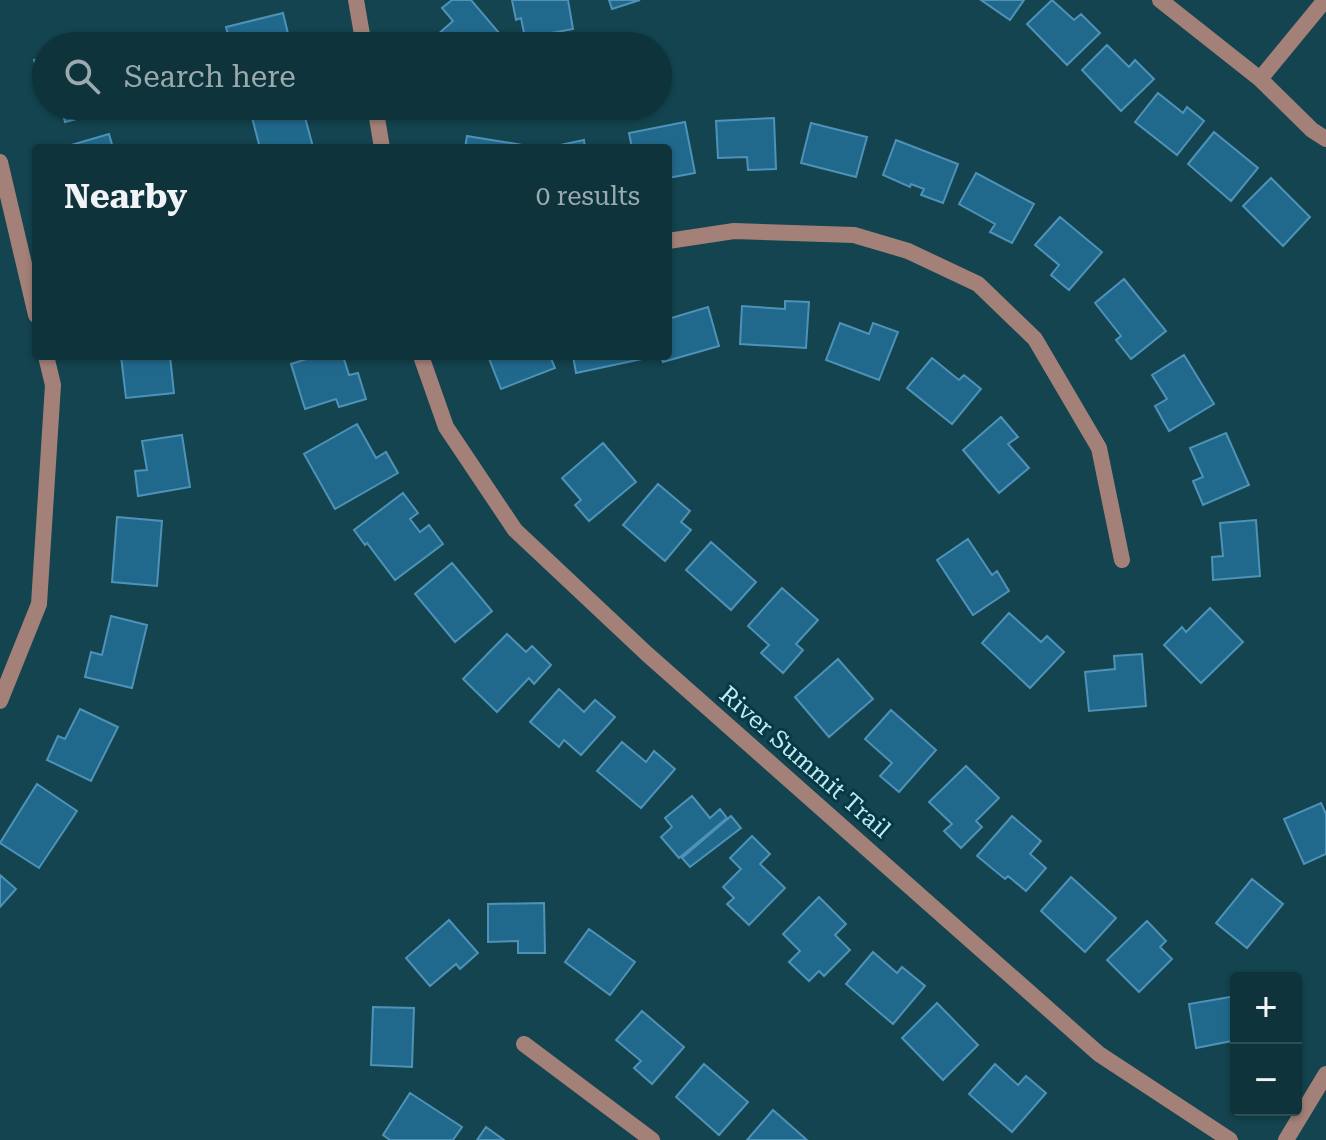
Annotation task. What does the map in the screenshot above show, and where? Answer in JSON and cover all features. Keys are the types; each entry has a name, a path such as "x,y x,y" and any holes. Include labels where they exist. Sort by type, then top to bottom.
{"street":[{"path":"356,0 362,32"},
{"path":"1160,0 1260,79 1312,130 1326,139"},
{"path":"1260,79 1325,0"},
{"path":"377,120 381,144"},
{"path":"0,162 32,298"},
{"path":"672,240 734,231 854,235 908,251 978,284 1035,339 1099,448 1122,560"},
{"path":"0,701 39,604 53,385 47,360"},
{"name":"River Summit Trail","path":"422,360 446,427 515,530 659,665 1099,1054 1230,1140"},
{"path":"524,1044 652,1140"},
{"path":"1286,1140 1326,1074"}],"building":[{"path":"452,0 471,0 498,32 440,32 453,21 442,8"},
{"path":"512,0 568,0 573,29 524,32 521,18 516,20"},
{"path":"609,0 640,0 612,9"},
{"path":"981,0 1024,0 1010,20"},
{"path":"1052,0 1074,20 1081,14 1100,33 1067,65 1027,24"},
{"path":"283,13 288,32 227,32 226,27"},
{"path":"1107,45 1129,67 1135,60 1154,79 1121,111 1082,70"},
{"path":"1158,93 1183,113 1187,107 1204,121 1177,155 1135,122"},
{"path":"774,118 776,169 748,170 747,157 718,158 716,121"},
{"path":"253,120 306,120 312,144 259,144"},
{"path":"685,122 695,173 672,177 672,144 631,144 629,133"},
{"path":"811,123 867,137 856,177 801,163"},
{"path":"1214,132 1258,168 1231,201 1188,164"},
{"path":"109,134 112,144 75,144"},
{"path":"467,136 517,144 466,144"},
{"path":"896,140 958,164 943,203 921,195 924,189 911,184 910,187 883,175"},
{"path":"976,173 1034,204 1012,243 990,232 995,224 959,204"},
{"path":"1271,178 1310,217 1283,246 1243,206"},
{"path":"1060,217 1102,252 1069,290 1051,275 1059,265 1035,245"},
{"path":"1124,279 1166,331 1131,359 1116,340 1121,336 1095,303"},
{"path":"785,301 809,302 806,348 740,344 742,306 785,309"},
{"path":"708,307 719,346 672,359 672,318"},
{"path":"840,323 869,334 873,323 898,332 879,380 826,360"},
{"path":"1184,355 1214,404 1169,431 1155,406 1167,399 1152,375"},
{"path":"932,358 959,380 964,375 981,389 952,424 907,388"},
{"path":"121,360 170,360 174,393 126,398"},
{"path":"304,360 344,360 349,375 358,373 366,399 339,407 336,399 305,409 291,364"},
{"path":"490,360 552,360 555,368 501,389"},
{"path":"574,360 637,360 576,373"},
{"path":"1001,417 1018,437 1008,444 1029,468 999,493 963,450"},
{"path":"357,424 376,458 386,452 398,473 335,509 304,454"},
{"path":"1226,433 1249,485 1203,505 1193,481 1203,477 1190,448"},
{"path":"182,435 190,487 138,496 135,471 147,470 142,441"},
{"path":"603,443 636,482 589,521 575,505 581,500 562,478"},
{"path":"658,484 690,511 681,522 691,530 665,561 623,525"},
{"path":"403,493 418,513 410,519 420,532 429,525 443,544 395,580 354,530"},
{"path":"117,517 162,521 157,586 112,582"},
{"path":"1256,520 1260,576 1213,580 1212,557 1223,556 1220,523"},
{"path":"968,539 992,575 997,571 1009,591 973,615 937,560"},
{"path":"711,542 756,582 731,610 686,570"},
{"path":"452,563 492,611 455,642 415,594"},
{"path":"782,588 818,620 796,644 803,650 783,673 761,653 769,645 748,626"},
{"path":"1210,608 1243,642 1201,683 1164,645 1182,627 1186,632"},
{"path":"1009,613 1041,642 1047,636 1064,652 1030,688 982,643"},
{"path":"111,616 147,625 132,688 85,677 91,652 102,655"},
{"path":"507,634 526,652 532,646 551,665 534,684 529,678 497,712 463,679"},
{"path":"1142,654 1146,706 1089,711 1085,672 1115,669 1114,656"},
{"path":"838,659 873,699 829,737 795,697"},
{"path":"559,689 584,712 595,700 615,717 581,755 564,740 559,747 530,722"},
{"path":"80,709 118,727 91,781 47,760 58,736 65,739"},
{"path":"891,710 936,750 899,792 880,776 892,763 865,739"},
{"path":"622,742 646,762 654,751 675,769 641,808 597,771"},
{"path":"966,766 999,798 976,821 982,827 961,848 944,831 952,824 929,802"},
{"path":"37,784 77,811 39,868 0,843"},
{"path":"692,796 710,818 720,809 727,818 679,858 661,837 672,827 665,818"},
{"path":"1321,803 1326,814 1326,854 1304,864 1284,819"},
{"path":"731,816 741,828 690,867 682,858"},
{"path":"1012,816 1041,841 1030,854 1046,868 1026,891 1008,876 1005,879 977,856"},
{"path":"752,836 770,854 760,864 785,888 749,925 727,904 734,898 723,887 741,869 730,858"},
{"path":"0,875 16,889 0,907"},
{"path":"1071,877 1116,918 1085,952 1041,911"},
{"path":"1252,879 1283,904 1247,948 1216,923"},
{"path":"819,897 846,924 835,935 850,950 824,976 819,971 809,981 789,962 800,951 783,934"},
{"path":"544,903 545,953 518,953 518,941 488,942 488,904"},
{"path":"449,920 478,953 460,969 456,964 430,986 406,958"},
{"path":"1147,921 1166,941 1160,947 1172,959 1139,992 1107,960"},
{"path":"589,929 635,962 610,995 565,962"},
{"path":"873,952 897,973 902,967 925,986 893,1024 846,984"},
{"path":"1230,997 1230,1041 1196,1048 1189,1004"},
{"path":"937,1003 978,1045 943,1080 902,1038"},
{"path":"373,1007 414,1008 412,1067 371,1065"},
{"path":"642,1011 684,1047 652,1084 634,1068 641,1061 616,1040"},
{"path":"704,1064 748,1102 719,1135 676,1097"},
{"path":"995,1064 1018,1085 1026,1076 1046,1093 1012,1132 969,1094"},
{"path":"410,1093 462,1127 453,1140 390,1140 383,1135"},
{"path":"773,1110 807,1140 747,1140"},
{"path":"486,1127 504,1140 477,1140"}]}
